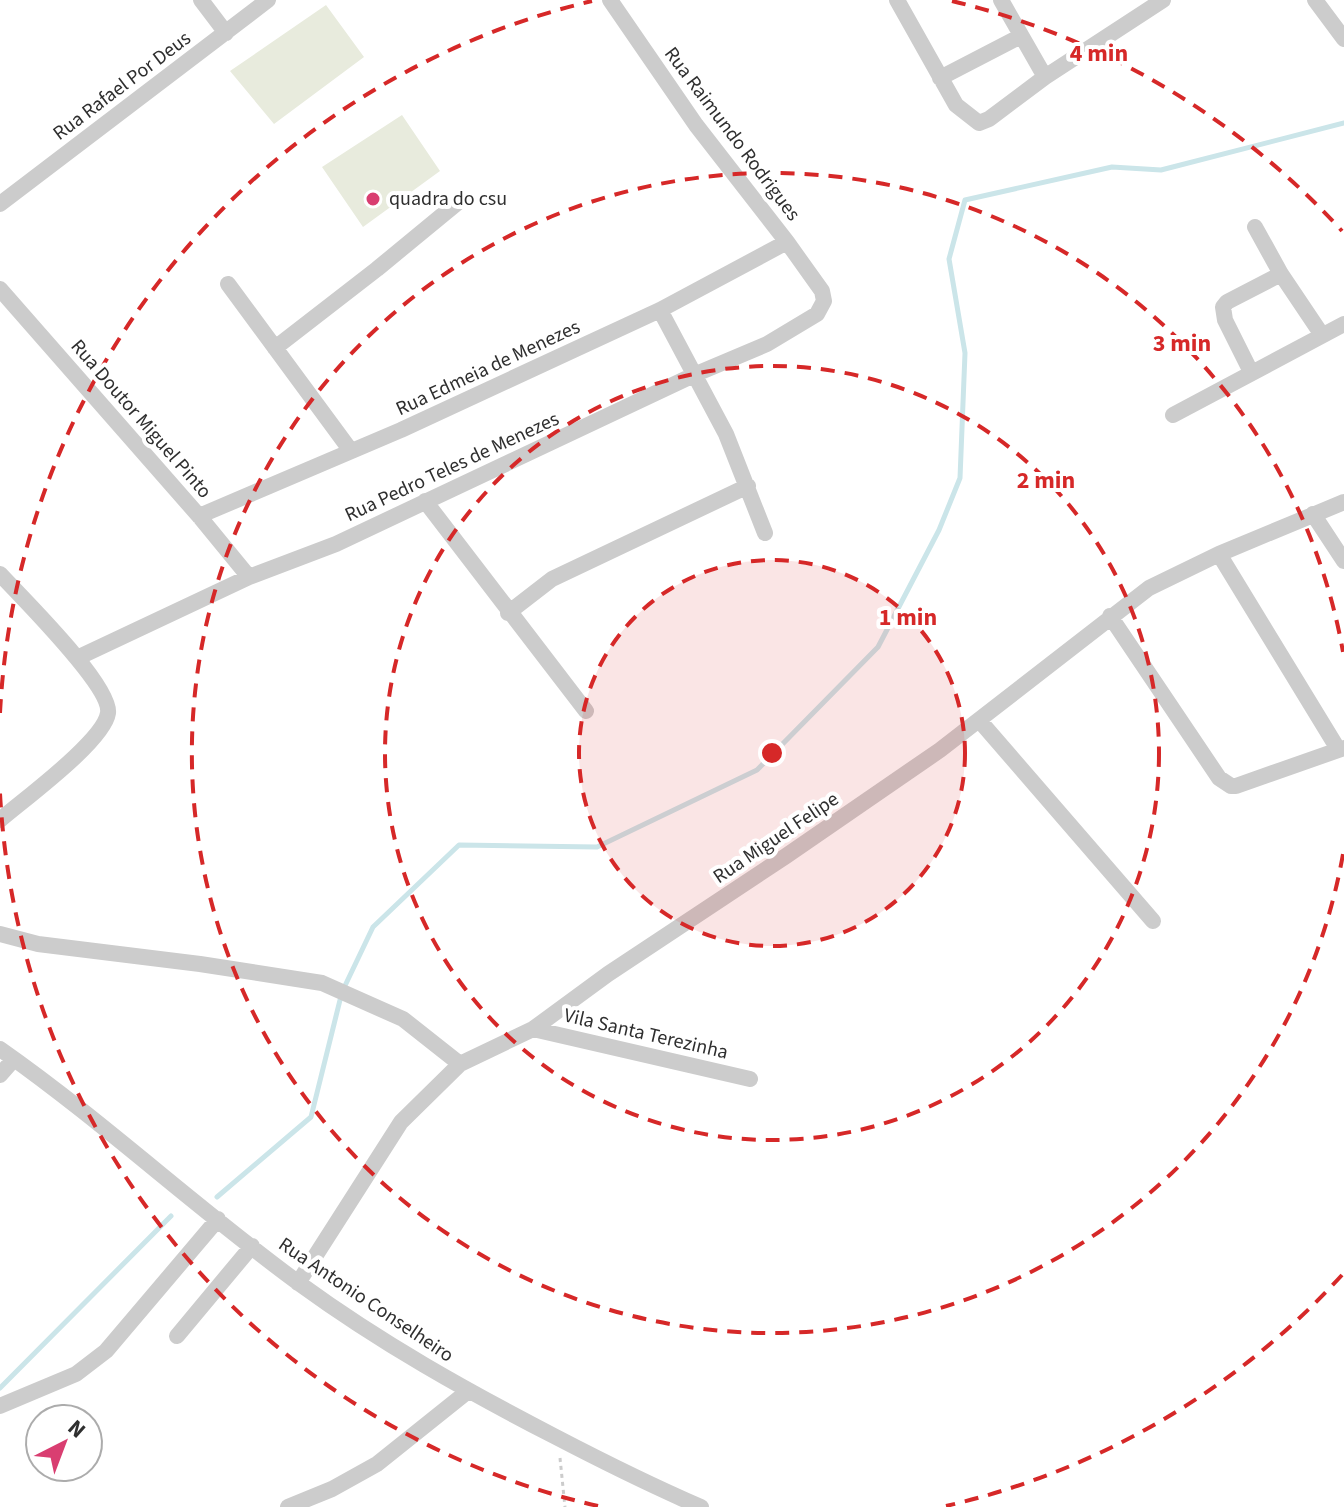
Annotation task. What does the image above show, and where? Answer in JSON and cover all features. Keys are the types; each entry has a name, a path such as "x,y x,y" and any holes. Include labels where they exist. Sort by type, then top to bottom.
{"street":[{"path":"201,0 226,33"},
{"name":"Rua Rafael Por Deus","path":"0,204 268,0"},
{"path":"897,0 956,105 967,117 979,123 1157,2"},
{"path":"1001,0 1045,77"},
{"path":"1315,0 1344,39"},
{"name":"Rua Raimundo Rodrigues","path":"618,2 696,125 822,291"},
{"path":"940,78 1021,36"},
{"path":"275,348 462,199"},
{"path":"1255,227 1281,274 1322,335"},
{"name":"Rua Edmeia de Menezes","path":"199,516 351,451 660,310 787,242"},
{"path":"1251,372 1225,320 1223,307 1281,274"},
{"path":"228,284 351,451"},
{"name":"Rua Doutor Miguel Pinto","path":"0,289 249,577"},
{"name":"Rua Pedro Teles de Menezes","path":"77,658 249,577 336,544 696,374 767,344 814,318 823,306 822,291"},
{"path":"660,310 726,434 765,533"},
{"path":"1173,415 1344,324"},
{"path":"508,613 552,579 748,486"},
{"path":"425,501 586,711"},
{"name":"Rua Miguel Felipe","path":"298,1283 401,1122 460,1064 533,1029 608,974 786,856 979,720 1149,588 1219,554 1344,502"},
{"path":"1313,514 1344,561"},
{"path":"1110,616 1226,784 1236,786 1341,749 1219,554"},
{"path":"0,574 77,658 107,700 108,712 106,721 87,745 1,817"},
{"path":"979,720 1153,921"},
{"path":"0,934 38,944 322,983 403,1019 460,1064"},
{"name":"Vila Santa Terezinha","path":"533,1029 750,1079"},
{"path":"0,1075 7,1054"},
{"name":"Rua Antonio Conselheiro","path":"7,1054 298,1283 372,1334 467,1392 594,1459 675,1501 701,1507"},
{"path":"0,1406 76,1374 106,1351 218,1219"},
{"path":"177,1336 252,1246"},
{"path":"288,1507 332,1489 377,1464 467,1392"}],"path":[{"path":"558,1438 565,1507"}],"shaded area":[{"path":"326,5 364,57 274,124 230,71"},
{"name":"quadra do csu","path":"402,115 440,171 363,227 322,167"}],"waterway":[{"path":"217,1197 311,1117 342,992 373,927 459,845 597,847 757,770 878,647 939,530 960,478 965,353 949,259 965,200 1112,167 1161,170 1344,123"},
{"path":"0,1388 171,1216"}],"place":[{"name":"quadra do csu","path":"373,199"}]}
